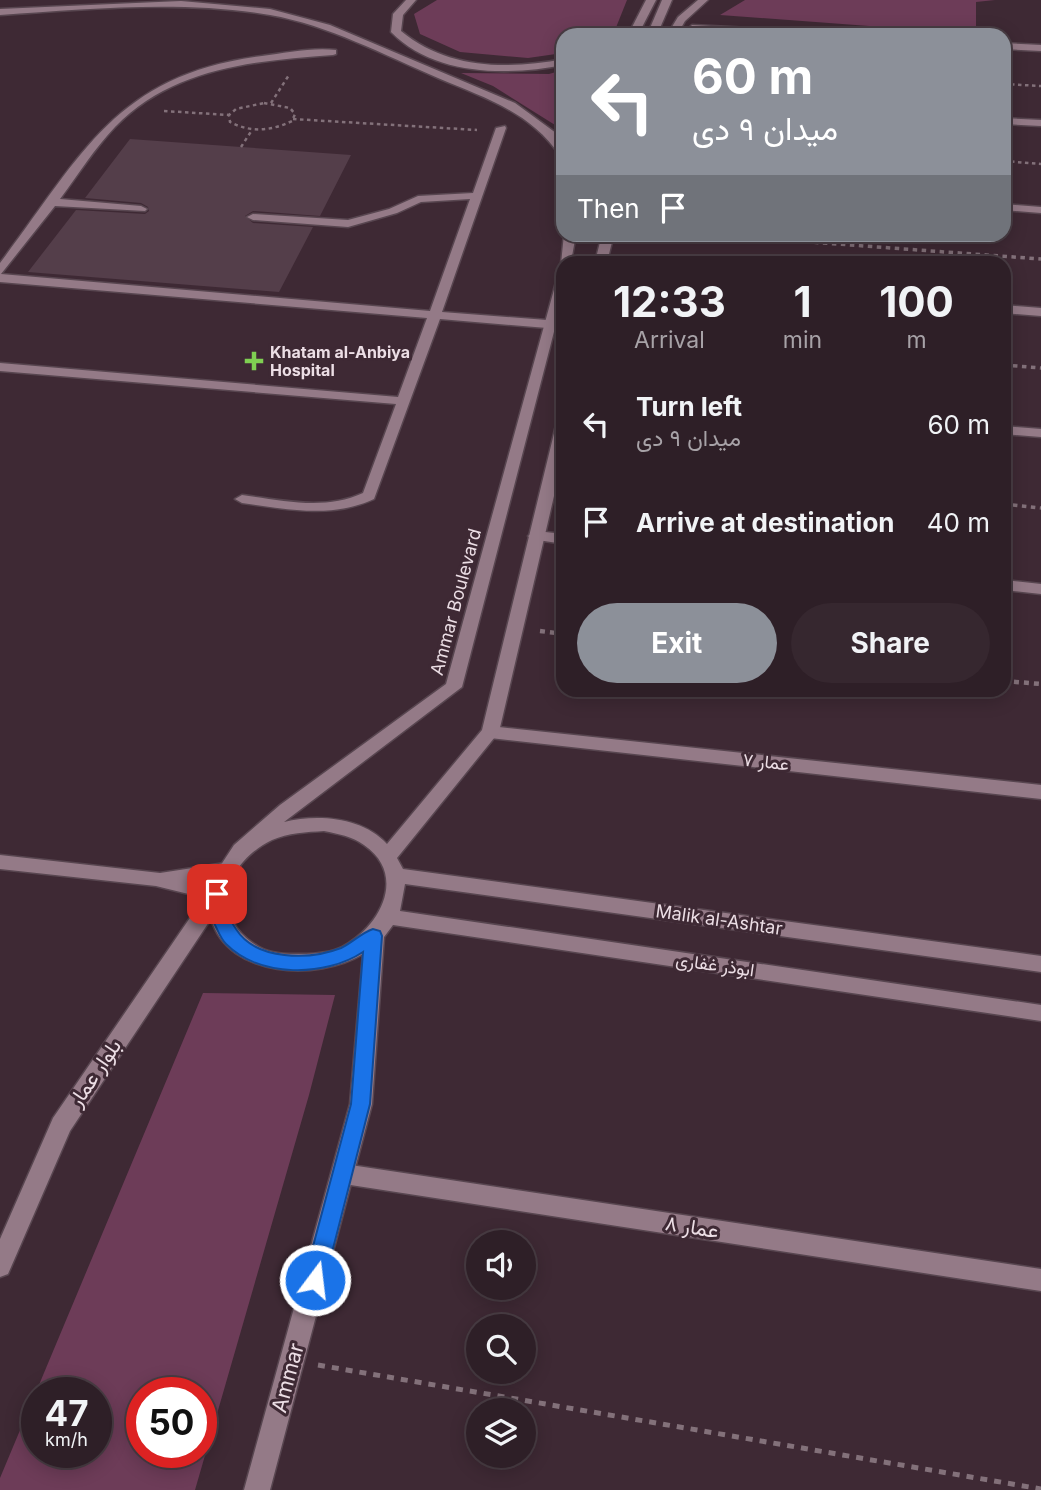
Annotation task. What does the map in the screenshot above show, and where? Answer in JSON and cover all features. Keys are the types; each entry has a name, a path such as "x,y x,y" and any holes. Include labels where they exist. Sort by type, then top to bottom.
{"main road":[{"path":"0,12 166,0"},
{"path":"411,0 398,14 396,32 424,54 471,65 516,67 556,63"},
{"path":"634,28 651,0"},
{"path":"655,28 667,0"},
{"path":"676,28 681,19 703,0"},
{"path":"64,8 181,4 270,12 327,27 511,105 552,135 556,141"},
{"path":"695,27 711,28"},
{"path":"1011,46 1041,48"},
{"path":"0,271 117,120 153,91 186,74 227,63 264,57 333,52"},
{"path":"1011,121 1041,123"},
{"path":"242,499 333,508 353,505 369,496 500,130"},
{"path":"253,217 348,223 393,211 418,199 477,196"},
{"path":"52,202 141,209"},
{"path":"1011,208 1041,210"},
{"path":"0,278 555,325"},
{"path":"1011,310 1041,312"},
{"name":"Ammar Boulevard","path":"241,850 286,810 454,687 555,325"},
{"path":"0,367 403,401"},
{"path":"1011,431 1041,433"},
{"path":"388,856 490,732 556,454"},
{"path":"536,536 556,538"},
{"path":"1011,586 1041,589"},
{"name":"عمار ۷","path":"490,732 1041,792"},
{"path":"324,824 352,830 373,841 388,856 396,876 397,896 390,917 373,936 348,953 317,962 284,962 254,954 232,938 219,917 217,894 225,870 241,850 265,835 294,826 324,824"},
{"path":"0,862 156,879 217,894"},
{"path":"156,879 225,870"},
{"name":"Malik al-Ashtar","path":"396,876 1041,964"},
{"name":"بلوار عمار","path":"0,1266 61,1125 217,894"},
{"name":"ابوذر غفاری","path":"390,917 1041,1013"},
{"name":"Ammar","path":"257,1490 361,1104 373,936"},
{"name":"عمار ۸","path":"344,1174 1041,1280"}],"path":[{"path":"1011,84 1041,86"},
{"path":"131,108 229,115 236,109 264,103 290,108 295,114 293,119"},
{"path":"229,115 230,122 252,130 282,126 293,119 500,130"},
{"path":"241,147 252,130"},
{"path":"1011,162 1041,164"},
{"path":"811,242 1000,256"},
{"path":"1011,257 1041,259"},
{"path":"1011,366 1041,368"},
{"path":"1011,506 1041,508"},
{"path":"1011,682 1041,684"},
{"path":"293,1360 1041,1489"}],"shaded area":[{"path":"437,0 627,0 616,28 556,28 556,54 528,58 460,52 420,34 414,14"},
{"path":"745,0 995,0 976,2 976,28 895,28 720,15"},
{"path":"556,72 556,126 493,86 461,73"},
{"path":"203,993 335,995 217,1414 217,1377 126,1377 126,1468 201,1468 195,1490 0,1490 0,1478 21,1428 21,1468 112,1468 112,1377 42,1377"}],"building":[{"path":"130,139 351,155 320,216 253,211 245,216 253,223 313,227 279,292 28,272 76,210 145,214 149,211 148,207 141,203 85,198"}],"place":[{"name":"Khatam al-Anbiya Hospital","path":"254,361"}],"route":[{"path":"217,894 219,917 232,938 254,954 284,962 317,962 348,953 373,936 361,1104 315,1280"}]}
